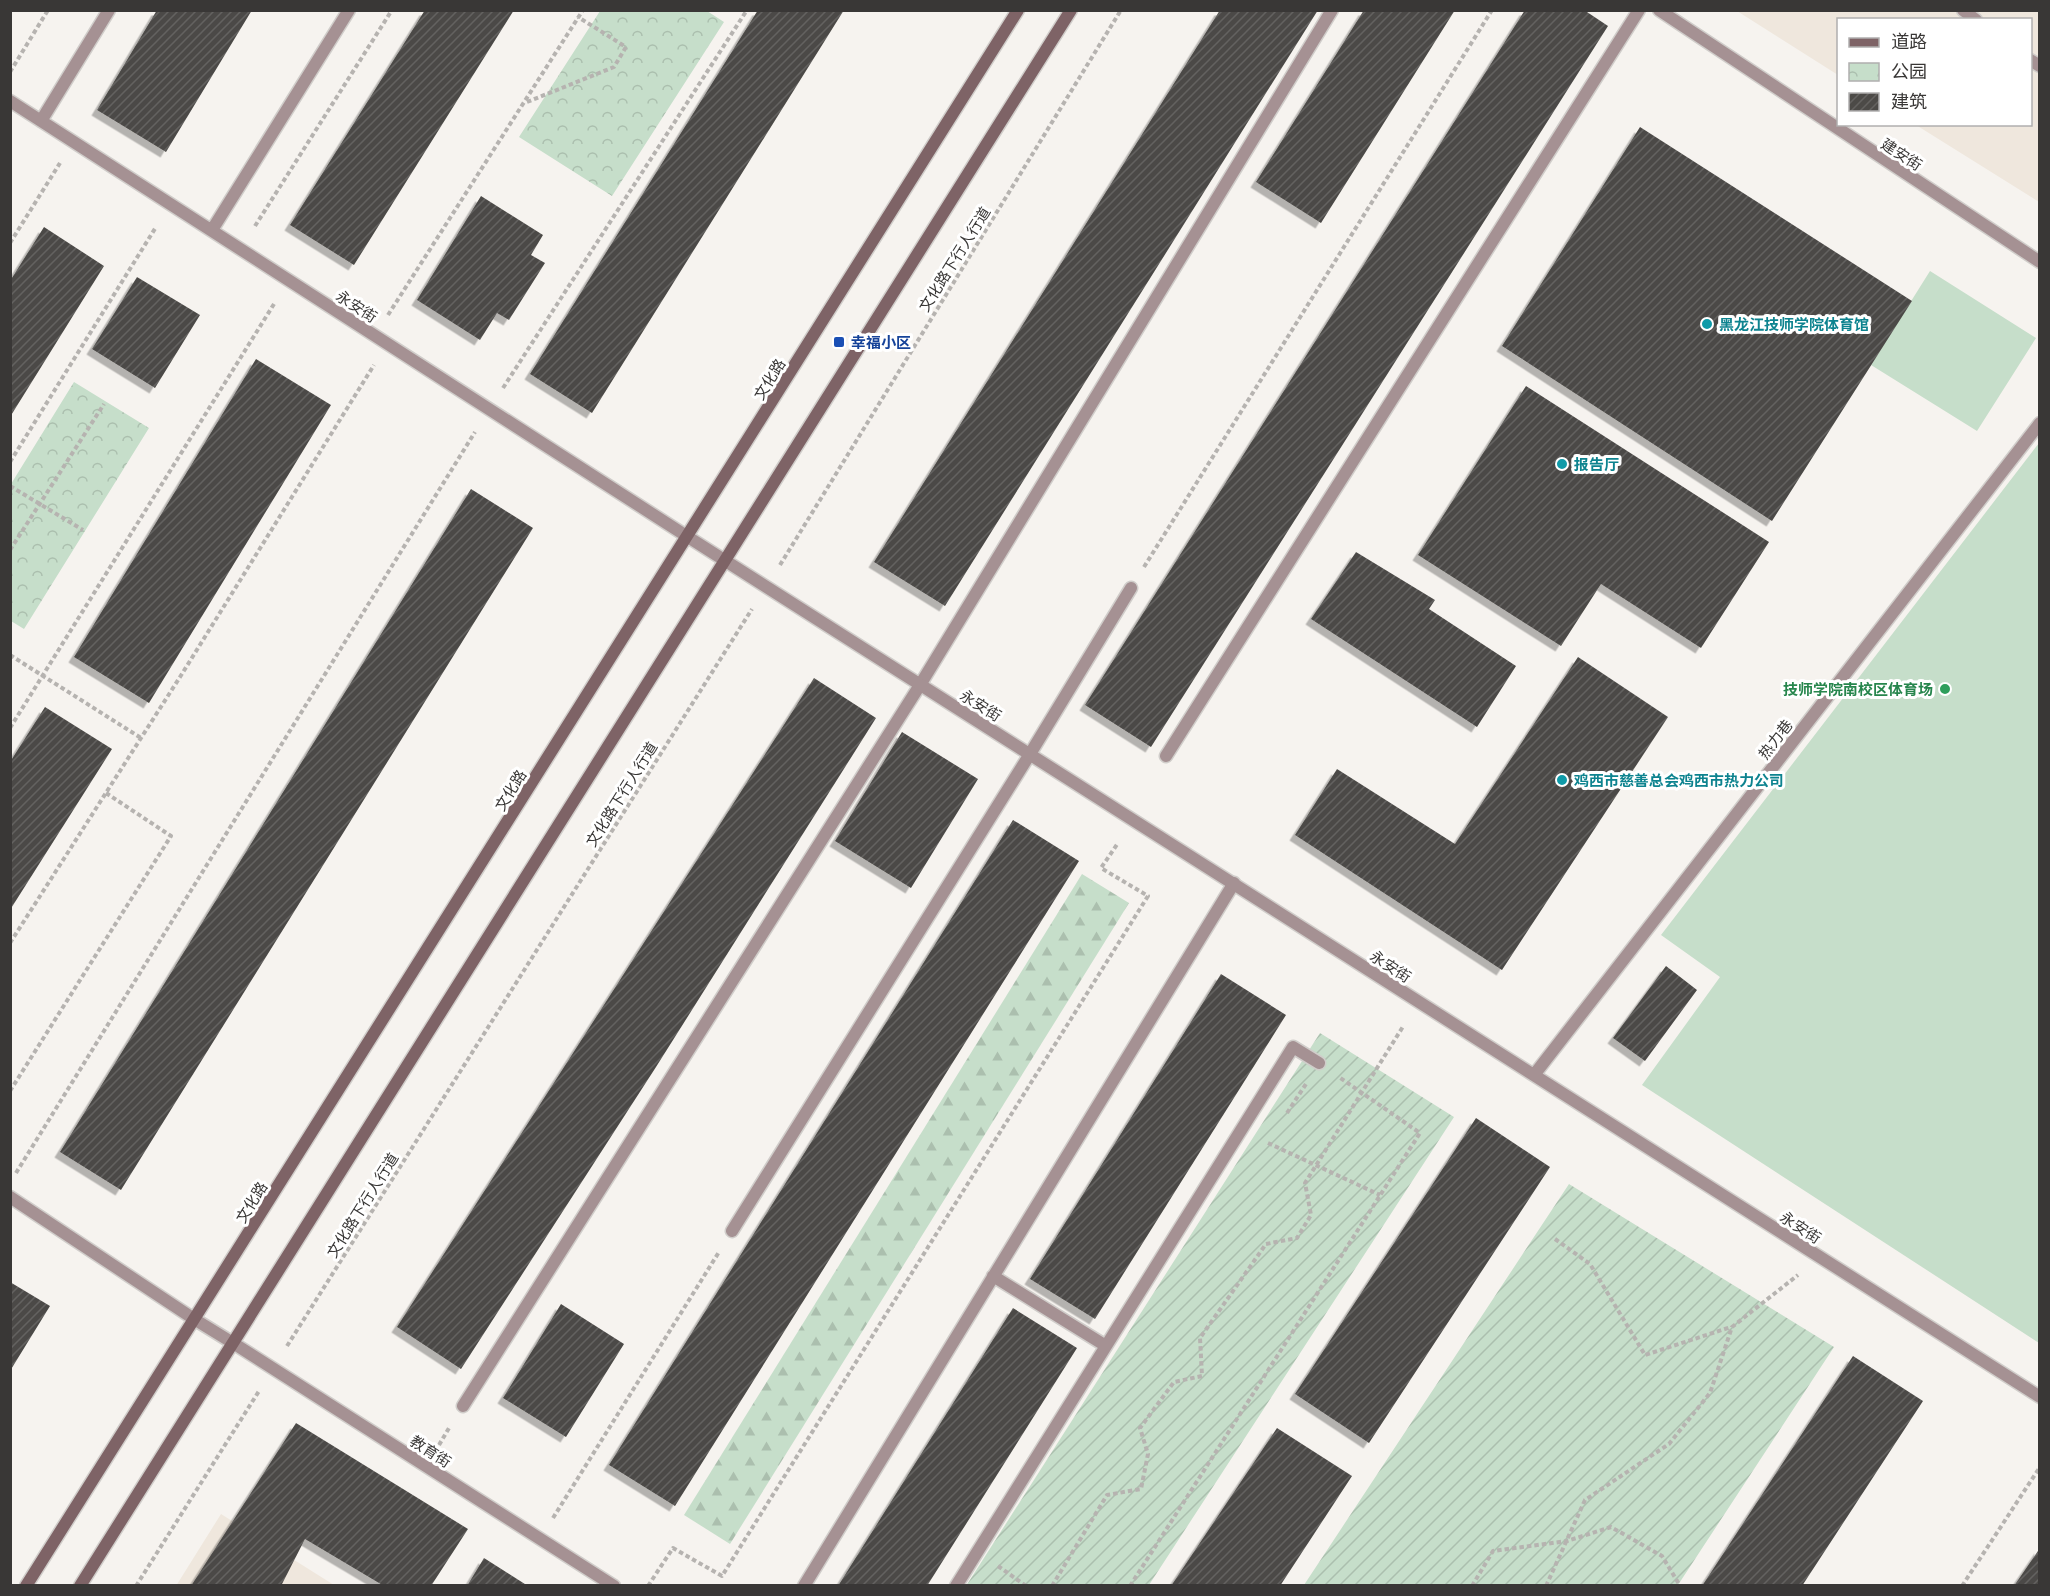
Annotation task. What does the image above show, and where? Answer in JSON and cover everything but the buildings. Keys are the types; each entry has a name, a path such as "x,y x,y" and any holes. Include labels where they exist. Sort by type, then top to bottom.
{"main road":[{"name":"文化路","path":"26,1586 1018,10"},
{"path":"80,1586 1071,10"}],"street":[{"path":"41,121 109,10"},
{"path":"212,230 349,10"},
{"path":"463,1406 920,685 1332,10"},
{"path":"1166,756 1639,10"},
{"name":"建安街","path":"1659,10 2040,262"},
{"name":"永安街","path":"10,101 766,587 1820,1257 2038,1393"},
{"name":"热力巷","path":"1534,1075 2040,423"},
{"path":"732,1231 1131,588"},
{"path":"804,1586 1234,884"},
{"path":"956,1586 1293,1047 1319,1063"},
{"path":"10,1197 194,1319"},
{"path":"993,1276 1106,1346"},
{"name":"教育街","path":"194,1319 614,1586"}],"path":[{"path":"10,72 48,10"},
{"path":"240,249 392,10"},
{"path":"375,336 583,10"},
{"path":"10,1182 489,409 747,10"},
{"name":"文化路下行人行道","path":"136,1586 766,587 1121,10"},
{"path":"1131,588 1492,10"},
{"path":"525,103 614,68 626,47 579,17"},
{"path":"10,243 73,141"},
{"path":"10,462 170,204"},
{"path":"10,728 289,280"},
{"path":"10,943 387,344"},
{"path":"10,550 104,404"},
{"path":"10,486 83,530"},
{"path":"10,655 141,738"},
{"path":"10,1091 171,836 106,793"},
{"path":"648,1586 672,1548 722,1576 1148,896 1101,868"},
{"path":"1052,1586 1107,1495 1141,1489 1148,1454 1140,1428 1174,1382 1202,1376 1200,1338 1266,1244 1297,1238 1311,1215 1305,1183 1419,1002"},
{"path":"1130,1586 1420,1133 1319,1063 1281,1123"},
{"path":"1262,1153 1268,1143 1380,1195"},
{"path":"540,1539 732,1231"},
{"path":"1555,1239 1590,1264 1645,1355 1732,1327 1820,1257"},
{"path":"1546,1586 1586,1500 1669,1444 1710,1393 1732,1327"},
{"path":"426,1466 463,1406"},
{"path":"1962,1586 2040,1467"},
{"path":"1472,1586 1493,1551 1567,1541 1611,1527 1662,1556 1679,1584"},
{"path":"991,1575 998,1565 1026,1586"}],"shaded area":[{"path":"1737,11 2039,11 2039,202 1918,126 2032,126 2032,18 1837,18 1837,74"},
{"path":"221,1514 334,1585 176,1586"}],"green space":[{"path":"600,11 707,11 724,22 612,196 519,137"},
{"path":"1930,271 2036,338 1977,431 1871,365"},
{"path":"74,382 149,428 24,629 11,621 11,484"},
{"name":"技师学院南校区体育场","path":"2039,443 2039,1343 1642,1085 1720,977 1661,935"},
{"path":"1082,874 1129,903 730,1544 684,1515"},
{"path":"1320,1033 1454,1117 1149,1585 966,1586"},
{"path":"1569,1184 1834,1347 1678,1585 1304,1585"}],"place":[{"name":"黑龙江技师学院体育馆","path":"1707,324"},
{"name":"幸福小区","path":"839,342"},
{"name":"报告厅","path":"1562,464"},
{"name":"技师学院南校区体育场","path":"1945,689"},
{"name":"鸡西市慈善总会鸡西市热力公司","path":"1562,780"}]}
